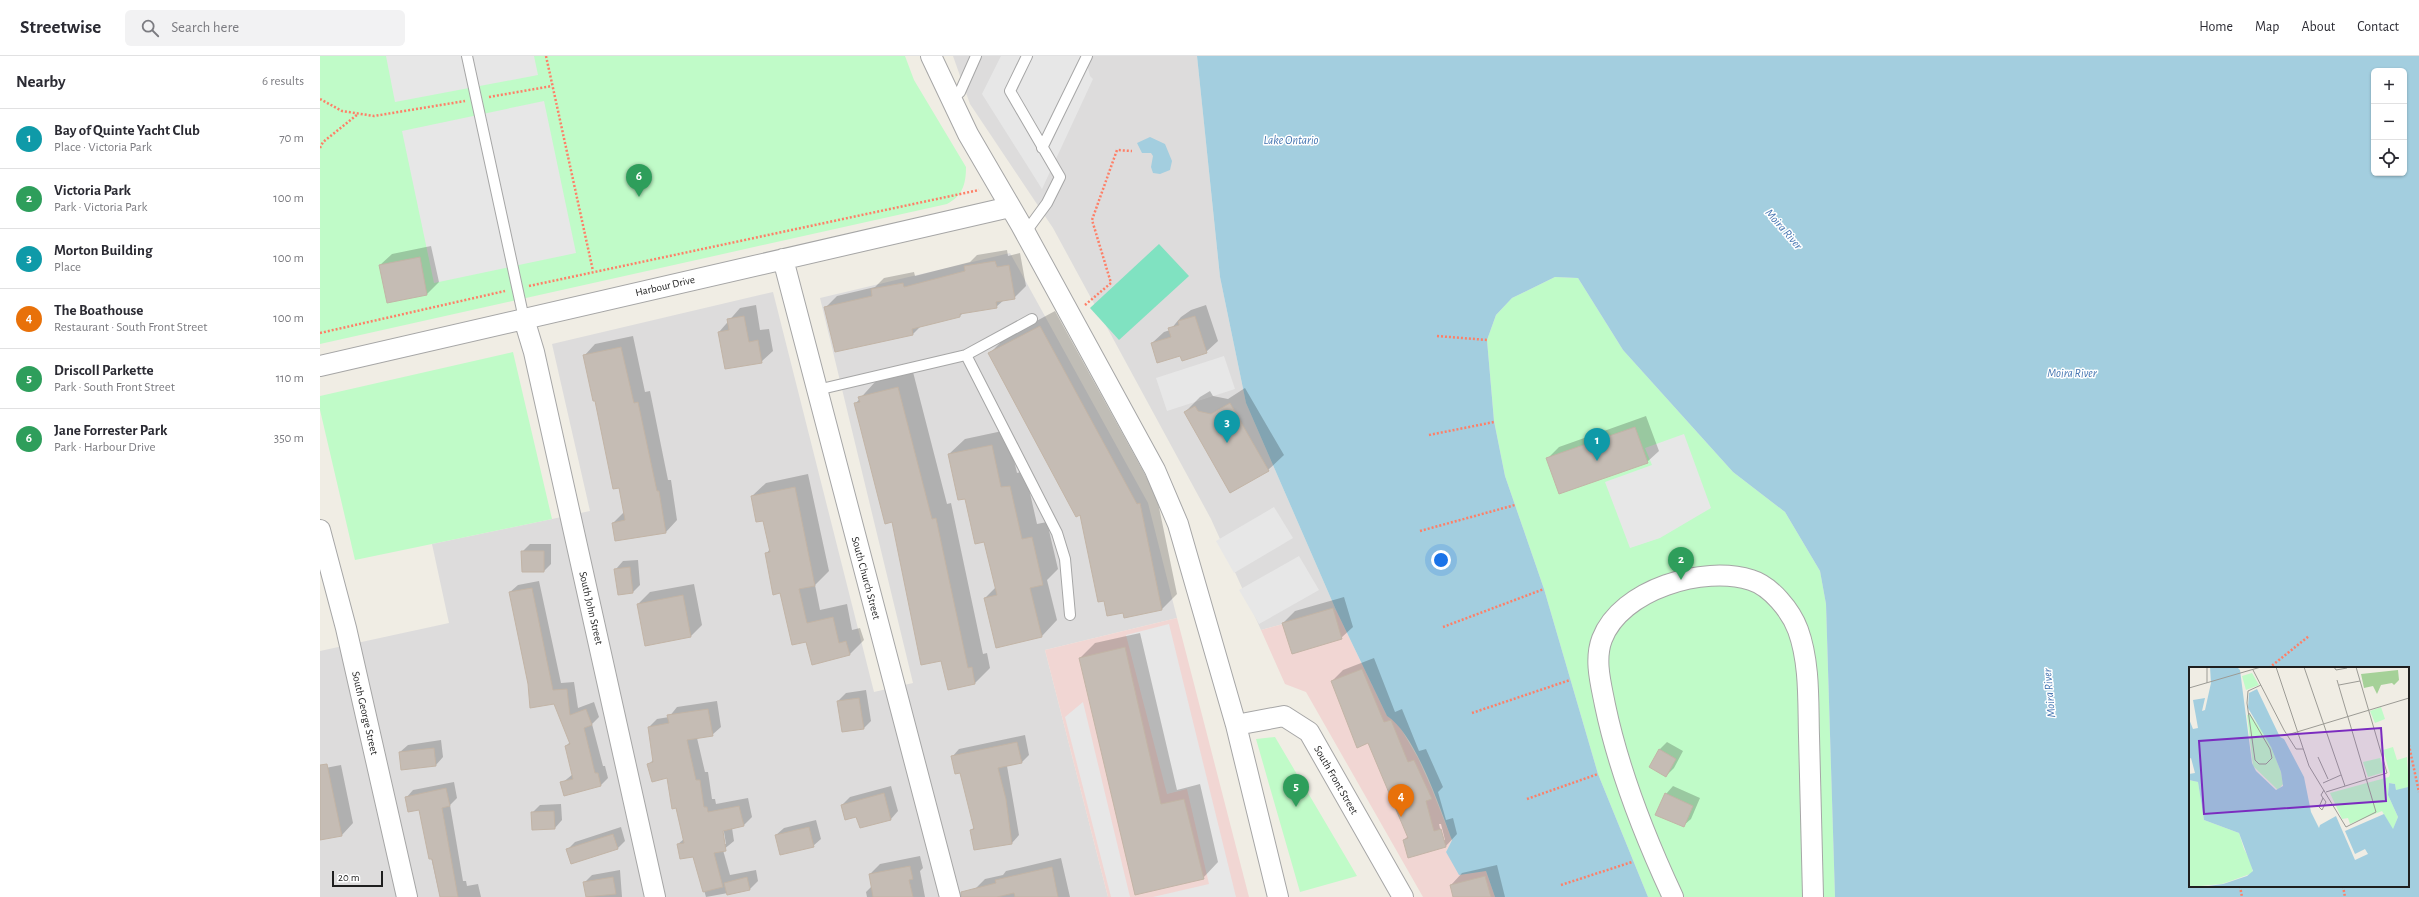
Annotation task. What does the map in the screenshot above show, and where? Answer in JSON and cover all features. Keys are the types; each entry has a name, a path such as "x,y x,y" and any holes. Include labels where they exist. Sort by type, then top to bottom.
{"street":[{"path":"931,56 950,101 1025,233 1155,470 1178,524 1236,725 1278,897"},
{"name":"Harbour Drive","path":"320,366 1010,207"},
{"name":"South Church Street","path":"782,259 950,897"},
{"name":"South John Street","path":"524,319 534,352 655,897"},
{"name":"South George Street","path":"320,530 346,628 407,897"},
{"path":"1673,897 1645,838 1614,748 1598,670 1602,639 1618,614 1642,594 1675,582 1722,575 1752,580 1775,593 1798,630 1807,673 1813,897"},
{"name":"South Front Street","path":"1236,725 1284,716 1309,732 1403,897"}],"lane":[{"path":"467,56 524,319"},
{"path":"950,101 960,92 976,56"},
{"path":"1025,233 1047,204 1060,177 1010,90 1027,56"},
{"path":"1042,148 1087,56"},
{"path":"817,390 966,355 1032,319"},
{"path":"966,355 1057,533 1065,559 1070,615"}],"path":[{"path":"546,56 592,271"},
{"path":"320,99 342,111 374,116 552,86"},
{"path":"320,148 323,142 358,114"},
{"path":"1071,318 1111,283 1092,220 1117,150 1132,151"},
{"path":"320,333 592,271 979,190"},
{"path":"1437,336 1487,340"},
{"path":"1429,435 1494,422"},
{"path":"1420,531 1514,506"},
{"path":"1443,627 1544,589"},
{"path":"2270,667 2308,636"},
{"path":"1472,713 1570,680"},
{"path":"2409,746 2419,792"},
{"path":"1527,799 1598,774"},
{"path":"1560,885 1632,862"},
{"path":"2240,887 2242,897"},
{"path":"2343,887 2345,897"}],"shaded area":[{"path":"386,56 534,56 538,75 395,102"},
{"path":"953,56 1197,56 1220,277 1246,403 1336,610 1261,630 1211,519 1053,228 970,104"},
{"path":"1001,56 1085,56 1090,76 1093,79 1042,189 982,94"},
{"path":"544,101 576,253 434,283 402,131"},
{"path":"1010,253 1148,503 1177,618 1045,650 1108,897 320,897 320,651 449,623 432,544 590,511 552,344 773,292 874,692 913,683 820,298"},
{"path":"1224,356 1235,389 1167,411 1156,378"},
{"path":"1684,434 1711,508 1660,538 1630,548 1605,482 1652,465 1645,448"},
{"path":"1274,507 1293,538 1234,573 1216,541"},
{"path":"1299,556 1319,590 1259,624 1239,590"},
{"path":"1336,610 1387,716 1397,722 1418,758 1452,840 1446,852 1486,871 1495,897 1423,897 1306,692 1285,684 1261,630"},
{"path":"1177,618 1249,897 1108,897 1045,650"},
{"path":"1169,624 1236,897 1153,897 1209,884 1187,789 1167,794 1126,635"},
{"path":"1083,702 1130,897 1111,897 1065,717"}],"green space":[{"path":"320,56 905,56 914,80 966,167 964,185 960,194 947,204 320,344"},
{"path":"1159,244 1189,276 1119,340 1090,308"},
{"path":"1555,277 1578,278 1623,350 1733,472 1785,512 1820,571 1826,604 1835,897 1648,897 1598,774 1544,589 1505,476 1494,421 1487,340 1496,315 1512,298"},
{"path":"513,352 552,519 355,560 320,410 320,396"},
{"path":"1275,737 1357,876 1300,892 1256,739"}],"water":[{"name":"Moira River","path":"1197,56 2419,56 2419,897 1835,897 1826,604 1820,571 1785,512 1733,472 1623,350 1578,278 1555,277 1512,298 1496,315 1487,340 1494,421 1505,476 1544,589 1598,774 1648,897 1495,897 1486,871 1459,875 1446,852 1452,840 1426,772 1407,738 1397,725 1387,716 1336,610 1246,403 1220,277"},
{"path":"1150,137 1165,144 1172,161 1170,170 1160,174 1153,173 1151,167 1153,156 1151,153 1142,153 1137,143"}],"building":[{"path":"420,257 427,295 387,303 379,265"},
{"path":"995,261 997,267 1009,265 1015,299 996,302 997,308 960,314 960,317 912,329 913,335 835,352 824,307 872,296 871,289 903,283 904,287 965,271 964,266"},
{"path":"744,316 749,342 758,340 762,363 725,369 718,332 729,330 727,319"},
{"path":"1195,316 1207,353 1182,361 1180,356 1157,363 1151,343 1171,337 1168,328 1179,325 1178,321"},
{"path":"1040,326 1137,504 1140,503 1162,610 1124,618 1123,613 1107,616 1104,601 1098,602 1080,515 1076,517 988,353"},
{"path":"621,347 634,403 638,402 657,491 659,491 666,533 615,541 612,523 625,520 619,488 613,489 595,401 593,401 583,355"},
{"path":"898,387 932,519 936,518 968,668 972,667 975,684 948,690 941,661 921,665 892,522 885,524 854,403 860,402 858,397"},
{"path":"1230,403 1269,471 1230,493 1184,412 1195,406 1198,411 1211,414"},
{"path":"1635,427 1648,463 1559,494 1546,458"},
{"path":"992,445 1001,487 1010,486 1022,539 1032,537 1043,585 1030,588 1042,637 996,648 984,598 997,595 984,542 975,544 965,499 958,500 948,454"},
{"path":"795,487 815,586 799,589 807,623 833,617 839,643 846,641 850,655 812,665 806,642 792,645 780,593 773,595 765,553 770,552 763,521 756,522 751,496"},
{"path":"521,551 544,551 544,572 522,572"},
{"path":"630,567 633,593 618,595 614,569"},
{"path":"532,588 553,690 567,689 570,715 586,709 592,725 584,728 595,773 598,773 601,786 564,796 560,782 573,779 565,746 570,744 554,704 530,708 528,684 509,592"},
{"path":"683,595 691,637 645,646 637,604"},
{"path":"1333,608 1342,639 1292,654 1282,623"},
{"path":"1125,647 1161,804 1184,799 1204,879 1135,895 1079,658"},
{"path":"1362,669 1384,722 1391,720 1408,762 1414,760 1432,799 1426,801 1434,831 1441,829 1446,847 1408,858 1403,840 1408,838 1368,743 1357,748 1331,681"},
{"path":"859,698 864,729 842,732 837,701"},
{"path":"708,709 713,736 687,740 696,780 700,780 704,807 707,807 708,812 739,806 744,826 723,831 726,851 714,853 723,887 703,892 693,857 680,859 677,844 684,843 676,808 672,809 667,778 652,782 647,764 653,762 648,727 669,723 667,715"},
{"path":"1017,742 1022,763 998,768 1006,799 1012,844 974,850 970,830 974,829 960,773 955,774 951,756"},
{"path":"434,748 436,766 401,770 399,752"},
{"path":"1659,749 1676,759 1666,777 1649,767"},
{"path":"327,764 342,836 320,840 320,765"},
{"path":"446,788 450,806 442,808 458,897 440,897 432,859 429,859 419,810 408,812 405,797"},
{"path":"884,793 891,820 860,828 856,817 845,820 841,805"},
{"path":"1665,793 1693,806 1684,827 1655,815"},
{"path":"554,811 555,829 532,830 531,812"},
{"path":"809,827 814,847 780,855 775,835"},
{"path":"613,834 618,849 571,864 566,849"},
{"path":"910,866 913,879 909,880 913,897 873,897 869,874"},
{"path":"1052,867 1058,897 1015,897 1014,893 997,897 961,897 961,892 996,883 995,880"},
{"path":"1485,876 1491,897 1453,897 1450,885"},
{"path":"613,877 616,894 586,897 583,882"},
{"path":"747,877 750,890 727,895 724,883"}],"place":[{"name":"Jane Forrester Park","path":"639,197"},
{"name":"Morton Building","path":"1227,443"},
{"name":"Bay of Quinte Yacht Club","path":"1597,461"},
{"name":"Victoria Park","path":"1681,580"},
{"name":"Driscoll Parkette","path":"1296,807"},
{"name":"The Boathouse","path":"1401,817"}],"water label":[{"name":"Lake Ontario","path":"1291,140"}]}
